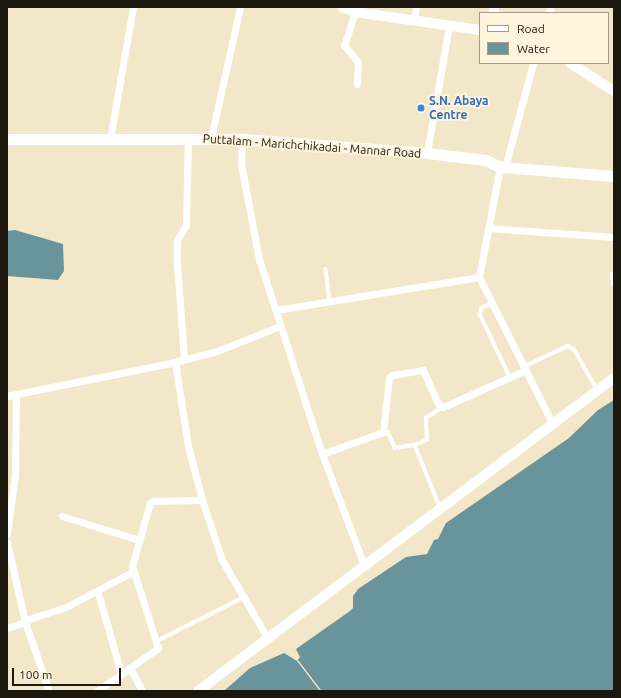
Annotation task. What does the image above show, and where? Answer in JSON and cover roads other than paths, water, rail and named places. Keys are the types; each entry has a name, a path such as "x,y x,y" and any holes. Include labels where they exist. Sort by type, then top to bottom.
{"main road":[{"name":"Puttalam - Marichchikadai - Mannar Road","path":"7,139 211,138 427,153 486,160 502,167 614,176"}],"street":[{"path":"110,139 133,7"},
{"path":"211,138 240,7"},
{"path":"342,7 414,21 479,30"},
{"path":"414,21 416,7"},
{"path":"357,84 358,62 344,45 361,10"},
{"path":"427,153 449,26"},
{"path":"533,64 502,167 488,228 479,277 523,370 553,425"},
{"path":"572,64 614,91"},
{"path":"184,359 177,263 177,240 186,225 188,138"},
{"path":"242,140 241,164 250,224 259,259 322,454 364,564"},
{"path":"488,228 614,237"},
{"path":"276,310 330,300 479,277"},
{"path":"7,396 175,362 217,351 280,326"},
{"path":"175,362 188,446 202,500 222,560 242,598 268,639"},
{"path":"322,454 383,432 389,378 392,375 423,370 438,404 443,407 523,370"},
{"path":"198,691 268,639 364,564 598,392 614,378"},
{"path":"7,534 15,475 16,395"},
{"path":"97,691 158,648 132,566 150,503 202,500"},
{"path":"62,516 139,540"},
{"path":"7,542 26,621 49,691"},
{"path":"7,628 66,607 98,593 134,572"},
{"path":"98,593 122,673"},
{"path":"130,668 142,691"}],"lane":[{"path":"326,269 330,300"},
{"path":"614,274 612,275 614,285"},
{"path":"492,304 482,308 480,314 510,377"},
{"path":"523,370 568,346 574,349 598,392"},
{"path":"383,432 388,432 395,448 415,445 426,440 426,418 443,407"},
{"path":"415,445 441,508"},
{"path":"157,641 242,598"}],"water":[{"path":"15,230 63,244 64,271 58,280 7,276 7,231"},
{"path":"614,400 614,691 224,691 250,668 284,653 297,661 300,657 296,649 350,611 353,608 353,596 358,589 406,557 427,554 434,540 438,539 446,523 569,438 598,410"}],"place":[{"name":"S.N. Abaya Centre","path":"421,108"}]}
